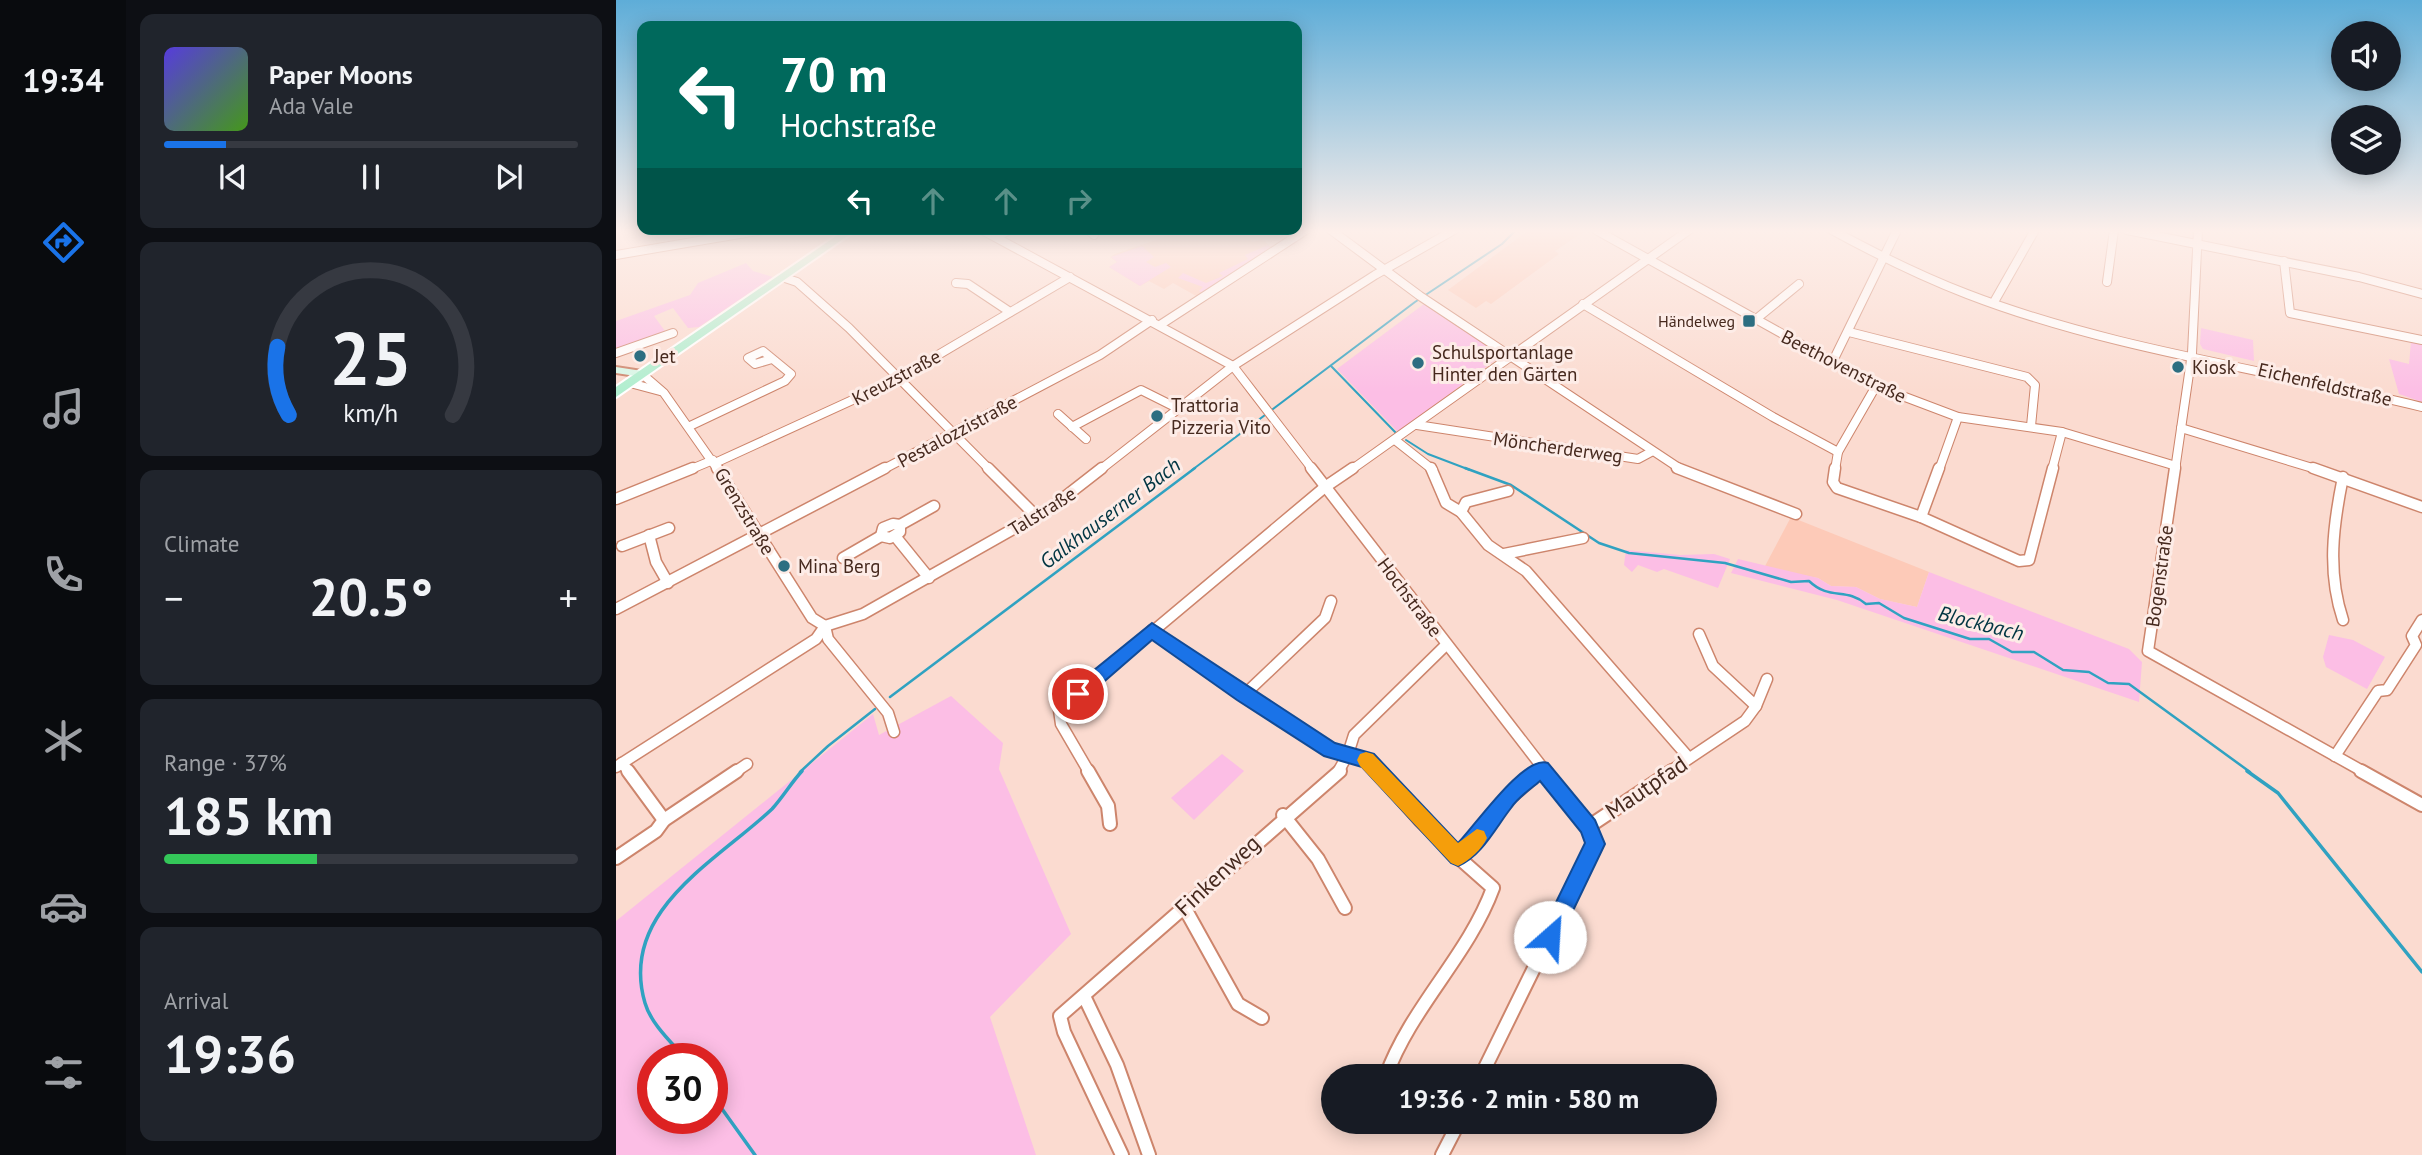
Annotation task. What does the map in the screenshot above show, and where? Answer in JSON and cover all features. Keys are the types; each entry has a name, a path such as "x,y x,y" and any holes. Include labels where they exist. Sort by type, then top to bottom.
{"main road":[{"path":"616,393 772,284"},
{"path":"616,370 642,374"},
{"path":"616,378 630,383"}],"street":[{"path":"799,284 899,377 1037,516"},
{"path":"967,284 1010,312"},
{"name":"Kreuzstraße","path":"616,499 714,462 899,377 1058,284"},
{"path":"1083,284 1233,366"},
{"name":"Pestalozzistraße","path":"616,609 759,537 1100,355 1219,284"},
{"name":"Talstraße","path":"619,765 816,639 825,626 863,614 1037,516 1094,476 1233,366 1361,284"},
{"path":"1403,284 1651,452"},
{"path":"1110,824 1108,806 1061,724 1059,710 1325,486 1417,425 1613,284"},
{"name":"Beethovenstraße","path":"1691,284 1876,386 1958,417 2062,432 2176,466"},
{"path":"1755,320 1799,284"},
{"path":"1832,363 1871,284"},
{"name":"Eichenfeldstraße","path":"1945,284 2080,330 2192,353 2422,407"},
{"path":"1994,302 2004,284"},
{"name":"Bogenstraße","path":"2196,284 2192,353 2148,651 2422,805"},
{"path":"2287,284 2290,313 2422,340"},
{"path":"2380,284 2422,294"},
{"path":"1583,304 1626,326 1797,432 1838,452"},
{"path":"1849,332 2027,377 2035,385 2031,426"},
{"path":"616,354 673,333"},
{"path":"690,426 785,381 791,374 772,359"},
{"name":"Hochstraße","path":"1233,366 1588,827"},
{"name":"Grenzstraße","path":"642,374 664,393 690,426 812,618 825,626 828,639 888,713 894,733"},
{"path":"630,383 664,393"},
{"path":"1876,386 1838,452 1833,482 1837,488 1922,517 2019,561 2029,560 2062,432"},
{"path":"1072,427 1141,390 1178,410"},
{"path":"1058,414 1086,439"},
{"path":"1922,517 1958,417"},
{"name":"Möncherderweg","path":"1417,425 1639,459 1651,452 1675,467 1796,514"},
{"path":"2181,428 2343,477 2422,507"},
{"path":"1395,440 1433,470 1446,503 1461,512 1488,545 1526,571 1689,758"},
{"path":"2343,477 2333,522 2332,561 2335,601 2343,620"},
{"path":"1461,512 1466,502 1508,491"},
{"path":"881,536 886,526 900,525 934,506"},
{"path":"843,558 881,536 895,536 901,530 900,525"},
{"path":"622,545 669,527"},
{"path":"649,535 656,562 668,583"},
{"path":"895,536 929,578"},
{"path":"1504,554 1583,538"},
{"path":"1244,695 1325,618 1331,601"},
{"path":"2335,756 2378,691 2387,690 2411,654 2416,645 2412,636 2422,620"},
{"path":"1152,630 1244,695 1331,750 1368,760 1458,857 1493,888 1390,1064"},
{"path":"1699,634 1704,655 1730,684 1756,706"},
{"name":"Finkenweg","path":"1122,1155 1064,1032 1060,1016 1283,815 1341,770 1354,735 1446,645"},
{"name":"Mautpfad","path":"1487,1064 1595,844 1588,827 1745,721 1756,706 1767,679"},
{"path":"616,858 656,831 664,820 747,764"},
{"path":"619,765 664,820"},
{"path":"1458,857 1482,832 1506,799 1542,769"},
{"path":"1283,815 1312,850 1335,885 1345,908"},
{"path":"1184,905 1219,974 1238,1004 1262,1018"},
{"path":"1084,996 1116,1065 1149,1155"},
{"path":"1442,1155 1453,1134"}],"shaded area":[{"path":"697,284 763,284 699,327 688,328 673,308 654,316 665,331 616,350 616,321 690,295"},
{"path":"1154,284 1172,284 1164,289"},
{"path":"1175,284 1218,284 1198,297"},
{"path":"1194,284 1217,284 1203,293 1199,291 1203,287"},
{"path":"1456,284 1518,284 1491,304 1486,301 1476,308 1448,290"},
{"name":"Schulsportanlage Hinter den Gärten","path":"1424,304 1498,352 1498,358 1398,432 1337,369"},
{"path":"2201,328 2253,340 2254,361 2203,349 2200,344"},
{"path":"2411,342 2422,344 2422,402 2399,394 2389,359 2409,364"},
{"path":"1791,517 1929,572 1917,607 1880,599 1856,587 1831,586 1818,578 1764,568"},
{"path":"1626,550 1680,555 1714,554 1730,559 1718,588 1664,569 1657,572 1638,565 1632,572 1624,565"},
{"path":"1738,559 1818,578 1831,586 1856,587 1880,599 1917,607 1929,572 2129,649 2142,662 2139,702 1837,600 1731,573"},
{"path":"2329,635 2353,640 2385,657 2367,689 2326,667 2323,657"},
{"path":"951,696 1003,743 999,769 1071,934 990,1017 1036,1155 616,1155 616,921 873,714 879,735"},
{"path":"1222,754 1244,771 1194,820 1171,798"}],"waterway":[{"name":"Galkhauserner Bach","path":"1192,470 1442,284"},
{"name":"Blockbach","path":"1331,366 1396,433"},
{"name":"Blockbach","path":"1406,440 1428,454 1470,470"},
{"name":"Galkhauserner Bach","path":"890,697 1195,468"},
{"name":"Blockbach","path":"1465,468 1511,485 1599,543 1629,553 1725,563 1791,582 1809,581 1824,591 1852,596 1866,604 1879,603 1904,618 1970,639 1989,639 2012,652 2034,652 2063,670 2089,672 2108,683 2129,684 2250,772"},
{"name":"Galkhauserner Bach","path":"800,772 875,709"},
{"path":"671,1043 657,1026 645,1003 640,970 646,941 659,915 678,891 772,809 802,771"},
{"name":"Blockbach","path":"2247,771 2278,793 2422,972"},
{"name":"Galkhauserner Bach","path":"728,1117 755,1155"}],"slow traffic":[{"path":"1366,760 1420,820 1458,857 1477,838"}],"place":[{"name":"Händelweg","path":"1749,321"},
{"name":"Jet","path":"640,356"},
{"name":"Schulsportanlage Hinter den Gärten","path":"1418,363"},
{"name":"Kiosk","path":"2178,367"},
{"name":"Trattoria Pizzeria Vito","path":"1157,416"},
{"name":"Mina Berg","path":"784,566"}],"route":[{"path":"1078,694 1152,630 1244,695 1331,750 1368,760 1420,820 1458,857 1482,832 1506,799 1542,769 1588,827 1595,844 1550,937"}]}
